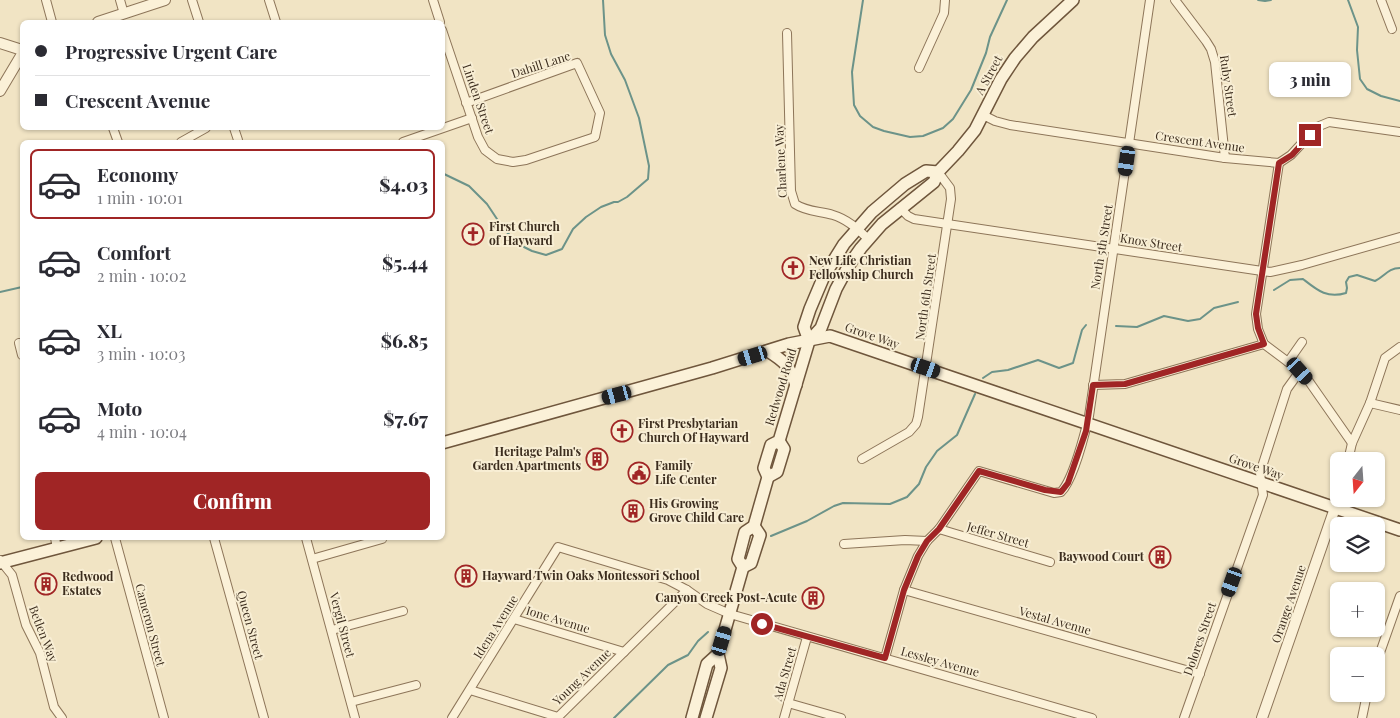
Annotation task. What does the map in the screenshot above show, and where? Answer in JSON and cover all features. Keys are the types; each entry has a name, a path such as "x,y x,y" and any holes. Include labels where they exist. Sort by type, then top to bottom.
{"main road":[{"name":"A Street","path":"868,239 900,208 934,182 938,172 968,139 983,115 1001,79 1020,51 1073,0"},
{"path":"856,228 880,204 905,184 926,171 938,172"},
{"name":"Redwood Road","path":"809,341 804,327 816,293 835,257 856,228"},
{"name":"Redwood Road","path":"706,718 721,668 718,654 743,567 751,563 760,535 754,526 768,476 778,472 784,449 779,441 809,341 822,328 843,276 868,239"},
{"name":"Grove Way","path":"445,442 643,388 789,344 830,336 1261,483 1330,501"},
{"path":"768,351 782,359 788,366 796,385"},
{"name":"Grove Way","path":"1349,508 1400,530"},
{"path":"1,562 56,543 80,540"},
{"name":"Redwood Road","path":"692,718 707,664 718,654"}],"street":[{"path":"46,0 51,20"},
{"path":"120,0 124,14"},
{"path":"104,20 165,0"},
{"path":"192,0 198,20"},
{"path":"269,0 275,20"},
{"path":"433,0 439,20"},
{"path":"919,68 944,13 945,0"},
{"name":"North 5th Street","path":"939,529 979,471 1045,490 1061,492 1068,483 1087,424 1150,0"},
{"name":"Ruby Street","path":"1175,0 1211,49 1215,62 1225,158"},
{"path":"1381,0 1392,29"},
{"name":"Charlene Way","path":"787,33 791,190 795,204 802,209 834,215 849,222 868,239"},
{"name":"Linden Street","path":"445,39 478,137 485,150 497,159 513,162 526,160 595,136"},
{"path":"0,43 20,49"},
{"path":"0,91 20,57"},
{"name":"Dahill Lane","path":"466,103 577,63 600,113 595,136"},
{"name":"Crescent Avenue","path":"983,115 1010,125 1225,158 1279,163"},
{"path":"445,127 472,118"},
{"path":"1352,443 1300,371 1264,344 1258,328 1256,314 1262,271 1279,163 1292,155 1317,127 1329,122 1400,132"},
{"path":"185,140 203,130"},
{"path":"235,130 238,140"},
{"path":"409,140 438,130"},
{"name":"North 6th Street","path":"862,459 913,428 918,417 952,193 947,182 938,172"},
{"name":"Knox Street","path":"900,208 914,219 1270,272 1302,265 1400,237"},
{"path":"1288,362 1302,342"},
{"path":"1093,385 1125,384 1264,344"},
{"path":"1350,452 1352,443 1370,403 1385,358 1400,347"},
{"name":"Dolores Street","path":"1184,718 1263,495 1260,473 1287,389 1300,371"},
{"path":"1370,403 1400,410"},
{"name":"Orange Avenue","path":"1262,718 1335,508"},
{"path":"885,658 904,590 918,556 927,541 939,529"},
{"name":"Jeffer Street","path":"939,529 1050,562"},
{"name":"Cameron Street","path":"115,540 164,718"},
{"name":"Queen Street","path":"215,540 264,718"},
{"name":"Vergil Street","path":"307,540 355,718"},
{"path":"312,559 378,540"},
{"path":"844,544 905,540 927,541"},
{"name":"Lessley Avenue","path":"558,547 668,580 707,604 730,614 1092,718"},
{"name":"Idena Avenue","path":"452,718 558,547"},
{"name":"Betlen Way","path":"1,562 12,576 26,625 40,653 54,707 62,718"},
{"name":"Young Avenue","path":"470,690 558,717 687,590"},
{"name":"Vestal Avenue","path":"904,590 1200,674"},
{"path":"1382,647 1400,596"},
{"path":"332,630 403,612"},
{"name":"Ione Avenue","path":"514,619 624,652"},
{"name":"Ada Street","path":"784,718 807,636"},
{"path":"351,702 416,684"},
{"path":"1362,718 1365,702"},
{"path":"788,703 841,718"}],"waterway":[{"path":"445,174 469,186 487,204 503,228 518,244 546,255 562,249 573,229 586,217 601,207 627,197 648,179 649,166 639,118 625,80 611,54 605,35 603,0"},
{"path":"863,0 852,72 854,105 860,116 873,127 910,137 923,136 943,128 953,119 971,90 986,53 990,37 1007,0"},
{"path":"1258,0 1271,0"},
{"path":"1348,0 1358,27 1357,50 1360,79 1367,89 1381,96 1400,101"},
{"path":"1274,290 1290,280 1303,279 1323,292 1339,295 1346,293 1346,282 1349,277 1357,275 1375,281 1389,271 1400,268"},
{"path":"0,292 20,287"},
{"path":"1116,326 1137,327 1164,316 1188,321 1200,319 1214,308 1238,302"},
{"path":"983,378 992,372 1008,370 1038,360 1059,368 1073,363 1082,330 1086,325"},
{"path":"771,536 843,503 890,504 907,497 919,484 926,467 937,451 957,435 975,394"},
{"path":"614,718 668,665 688,655 698,641 708,632"}],"place":[{"name":"First Church of Hayward","path":"473,234"},
{"name":"New Life Christian Fellowship Church","path":"793,268"},
{"name":"First Presbytarian Church Of Hayward","path":"622,431"},
{"name":"Heritage Palm's Garden Apartments","path":"597,459"},
{"name":"Family Life Center","path":"639,473"},
{"name":"His Growing Grove Child Care","path":"633,511"},
{"name":"Baywood Court","path":"1160,557"},
{"name":"Hayward Twin Oaks Montessori School","path":"466,576"},
{"name":"Redwood Estates","path":"46,584"},
{"name":"Canyon Creek Post-Acute","path":"813,598"}],"route":[{"path":"762,624 885,658 904,590 918,556 979,471 1045,490 1061,492 1068,483 1086,431 1093,385 1125,384 1264,344 1258,328 1256,314 1279,163 1292,155 1310,135"}]}
